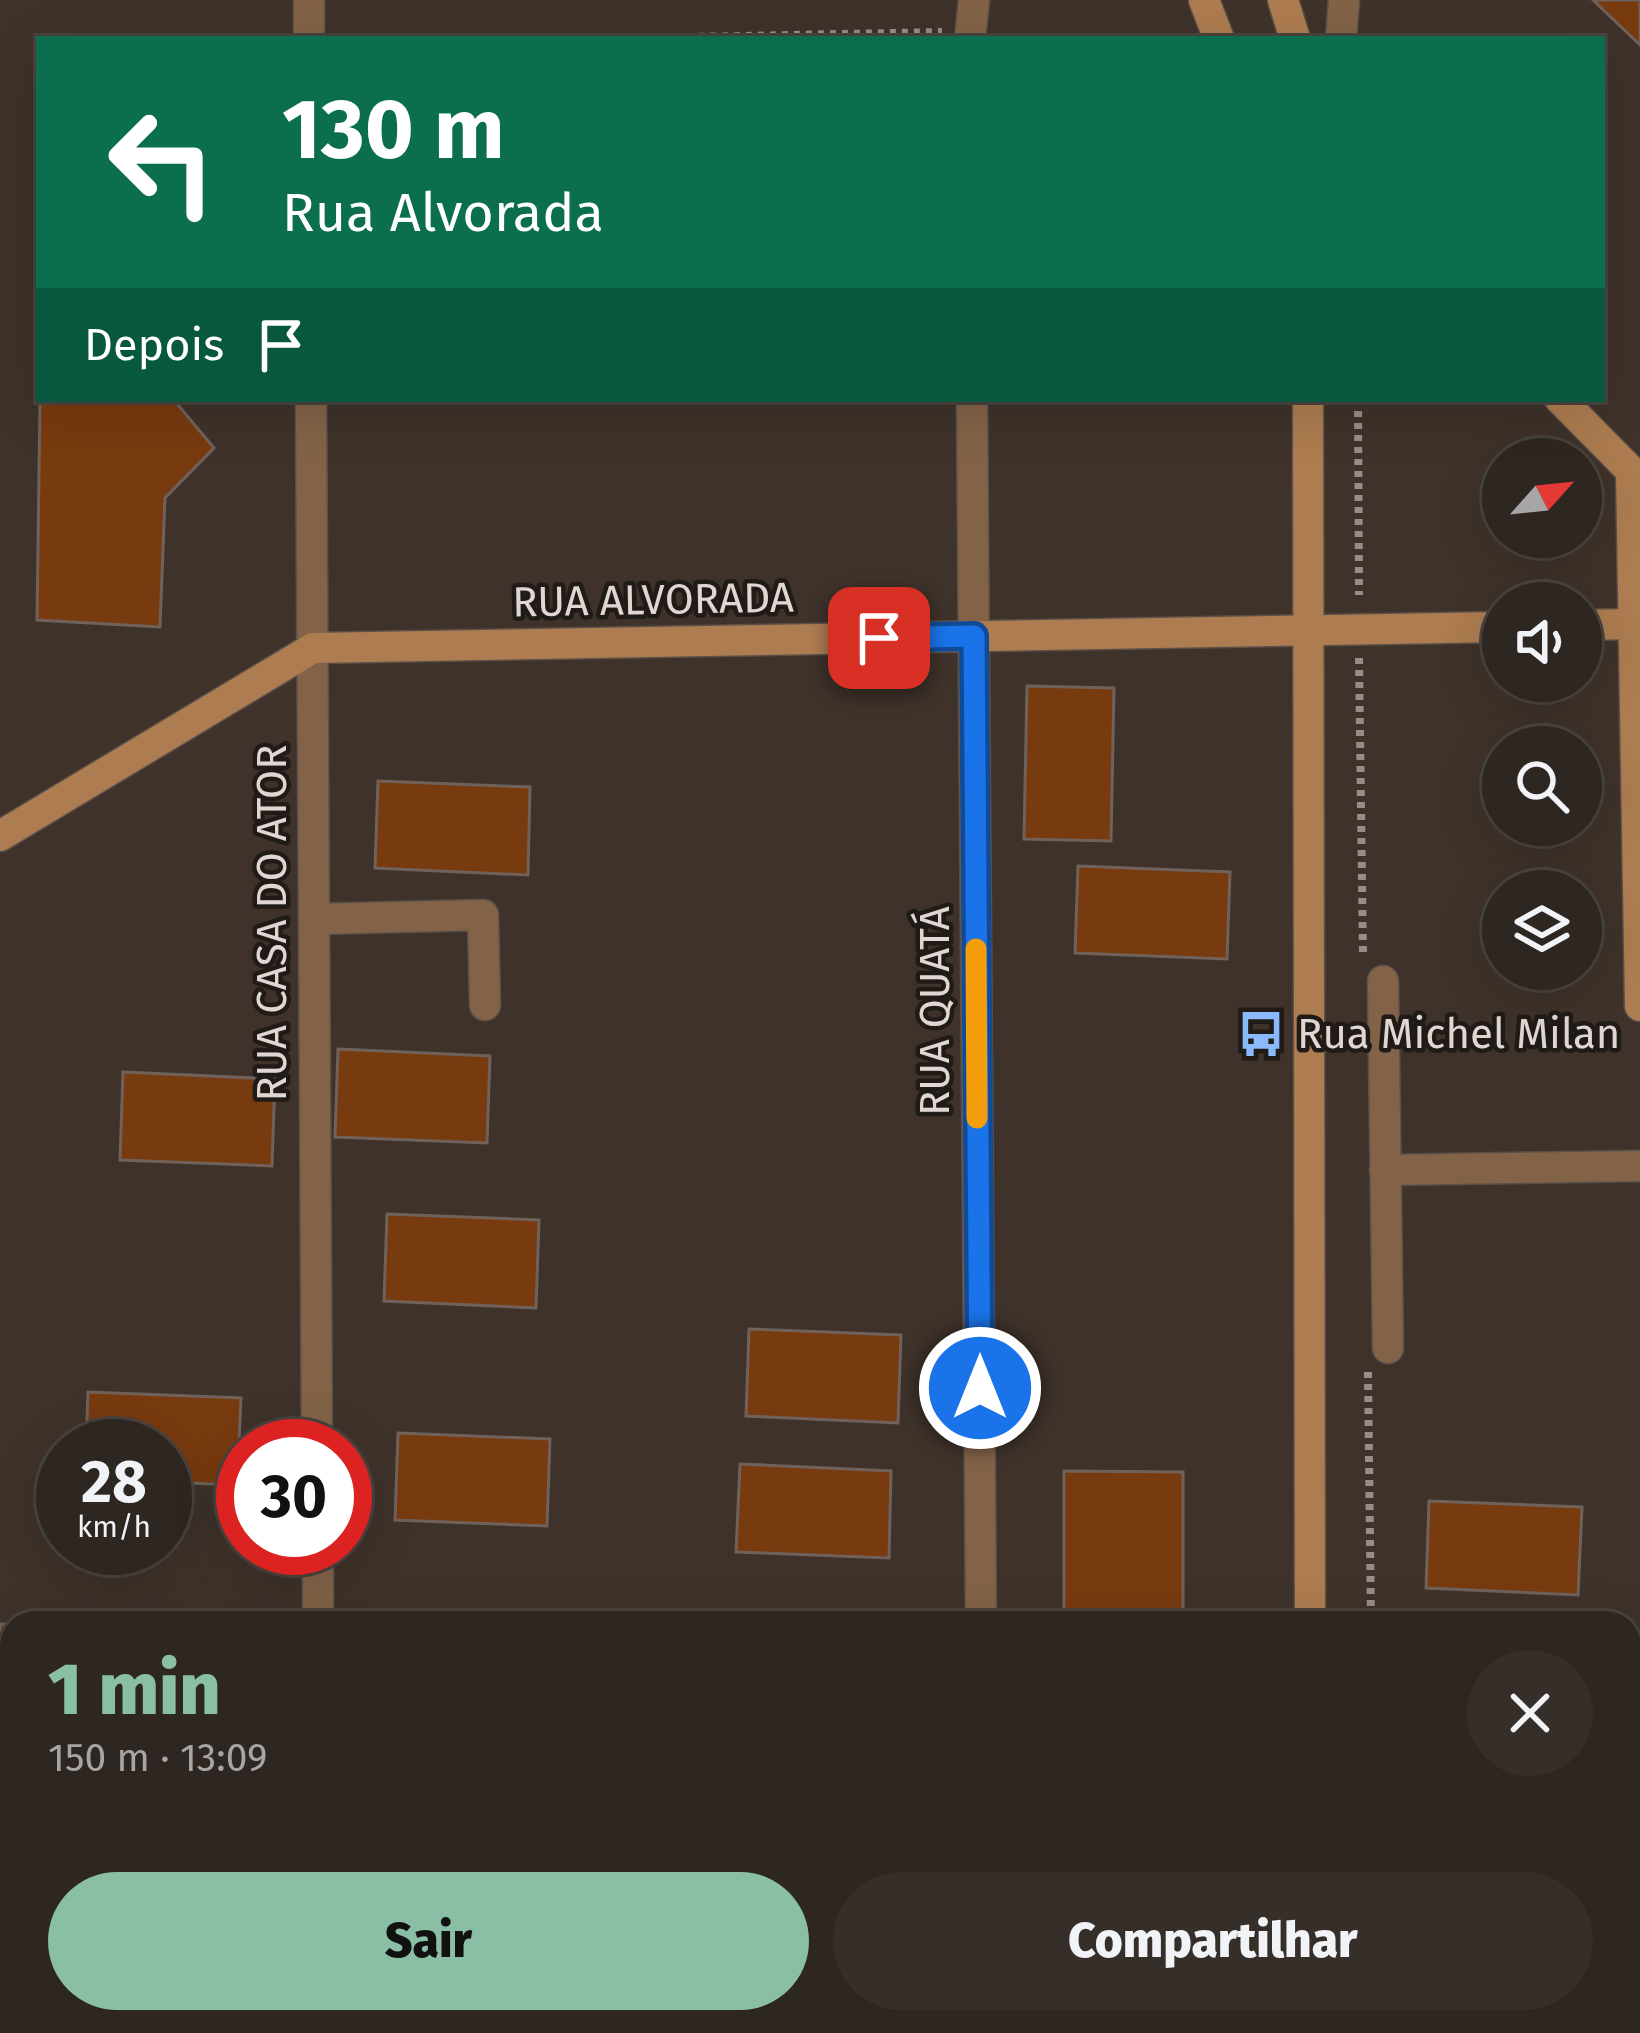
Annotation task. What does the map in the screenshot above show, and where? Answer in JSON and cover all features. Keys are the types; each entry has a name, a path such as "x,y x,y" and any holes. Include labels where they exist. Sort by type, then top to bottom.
{"street":[{"path":"309,0 309,36"},
{"path":"970,36 974,0"},
{"path":"1204,0 1218,36"},
{"path":"1283,0 1294,36"},
{"path":"1341,36 1344,0"},
{"name":"RUA CASA DO ATOR","path":"311,402 317,1419"},
{"name":"RUA QUATÁ","path":"972,402 982,1611"},
{"path":"1308,402 1310,1611"},
{"path":"1563,402 1636,476 1633,625 1640,1006"},
{"path":"1602,625 1633,625"},
{"name":"RUA ALVORADA","path":"0,836 313,648 1482,627"},
{"path":"314,919 483,915 485,1005"},
{"path":"1382,980 1388,1348"},
{"path":"1385,1170 1640,1166"},
{"path":"318,1575 318,1611"}],"path":[{"path":"741,36 942,32 945,16"}],"building":[{"path":"1593,0 1640,0 1640,45"},
{"path":"40,402 176,402 214,448 165,498 160,627 37,620"},
{"path":"1027,686 1114,688 1111,841 1024,839"},
{"path":"378,781 530,787 528,875 375,868"},
{"path":"1078,866 1230,872 1227,959 1075,953"},
{"path":"338,1049 490,1056 487,1143 335,1137"},
{"path":"123,1072 275,1079 272,1166 120,1160"},
{"path":"387,1214 539,1220 536,1308 384,1301"},
{"path":"749,1329 901,1335 898,1423 746,1416"},
{"path":"88,1392 241,1398 240,1419 216,1419 216,1484 192,1483 192,1419 87,1419"},
{"path":"398,1433 550,1439 547,1526 395,1520"},
{"path":"740,1464 891,1471 889,1558 736,1552"},
{"path":"1064,1471 1183,1472 1183,1611 1064,1611"},
{"path":"1429,1501 1582,1507 1578,1595 1426,1588"}],"slow traffic":[{"path":"976,949 977,1118"}],"place":[{"name":"Rua Michel Milan","path":"1261,1034"}],"route":[{"path":"879,638 974,636 980,1388"}]}
